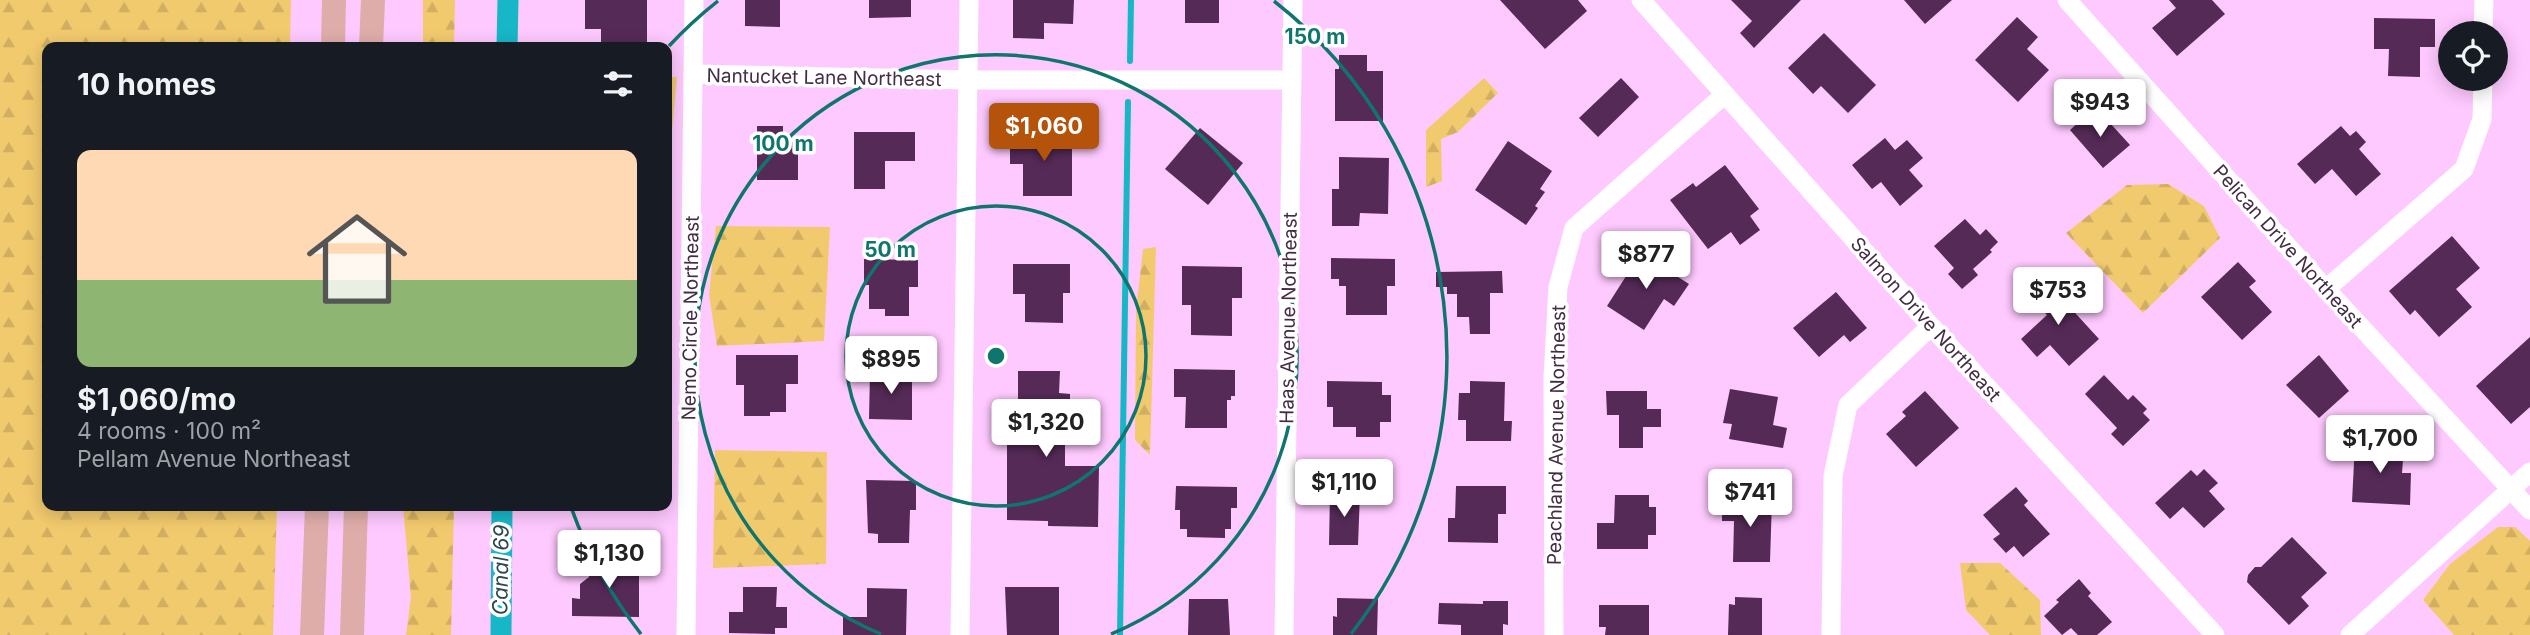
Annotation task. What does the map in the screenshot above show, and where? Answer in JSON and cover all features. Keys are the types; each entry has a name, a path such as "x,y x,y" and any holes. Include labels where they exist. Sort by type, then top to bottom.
{"main road":[{"path":"333,42 334,0"},
{"path":"371,42 373,0"},
{"path":"312,635 317,511"},
{"path":"352,635 356,511"}],"street":[{"name":"Nemo Circle Northeast","path":"686,635 694,0"},
{"path":"960,635 969,0"},
{"name":"Haas Avenue Northeast","path":"1284,635 1293,0"},
{"name":"Salmon Drive Northeast","path":"1641,0 1931,326 2216,635"},
{"path":"2483,21 2484,0"},
{"name":"Pelican Drive Northeast","path":"2074,2 2326,289 2530,510"},
{"name":"Nantucket Lane Northeast","path":"693,74 969,80 1292,80"},
{"path":"2326,289 2464,169 2482,120 2483,91"},
{"name":"Peachland Avenue Northeast","path":"1554,635 1553,377 1558,287 1574,228 1724,95"},
{"path":"1831,635 1833,476 1848,405 1931,326"},
{"path":"2350,635 2530,472"}],"green space":[{"path":"0,0 291,0 290,42 42,42 42,511 277,511 273,635 0,635"},
{"path":"423,0 455,0 454,42 423,42"},
{"path":"672,77 677,77 672,132"},
{"path":"1484,78 1498,93 1458,132 1441,139 1442,181 1426,187 1426,130"},
{"path":"2168,184 2204,206 2220,238 2143,313 2066,233 2127,185"},
{"path":"716,226 830,227 824,341 717,346 709,295"},
{"path":"1156,247 1150,455 1135,440 1136,311 1143,249"},
{"path":"715,450 827,452 826,564 713,568"},
{"path":"403,511 454,511 451,635 406,635 411,597"},
{"path":"2498,527 2515,527 2530,541 2530,635 2454,635 2423,600 2450,564"},
{"path":"1960,563 2000,563 2040,600 2041,635 1990,635 1966,610"}],"building":[{"path":"585,0 647,0 647,42 601,42 601,29 585,29"},
{"path":"745,0 780,0 780,27 745,26"},
{"path":"869,0 911,0 911,17 869,18"},
{"path":"1013,0 1074,0 1073,24 1044,23 1044,39 1013,38"},
{"path":"1185,0 1219,0 1219,23 1185,23"},
{"path":"1500,0 1578,0 1587,11 1545,49"},
{"path":"1731,0 1801,0 1754,48 1740,33 1752,21"},
{"path":"1904,0 1952,0 1925,24"},
{"path":"2169,0 2212,0 2225,14 2177,56 2152,28 2176,8"},
{"path":"2017,17 2038,37 2027,49 2049,70 2018,102 1975,60"},
{"path":"2374,18 2435,19 2435,47 2420,47 2420,77 2388,76 2389,49 2374,49"},
{"path":"1824,33 1876,85 1848,113 1821,86 1813,94 1788,68"},
{"path":"1339,55 1367,55 1367,71 1383,71 1383,121 1335,121 1335,69 1339,69"},
{"path":"1621,78 1639,97 1598,137 1579,118"},
{"path":"2092,110 2107,126 2110,123 2130,145 2103,168 2070,130"},
{"path":"757,126 783,126 783,142 798,142 798,180 757,180"},
{"path":"2341,126 2350,136 2356,131 2366,142 2359,149 2381,174 2356,196 2332,169 2315,184 2297,164"},
{"path":"1200,128 1243,163 1208,205 1165,169"},
{"path":"854,132 915,132 915,161 885,161 885,189 854,189"},
{"path":"1010,134 1072,134 1072,196 1023,196 1023,164 1010,164"},
{"path":"1885,138 1895,150 1907,140 1923,158 1909,170 1923,186 1900,206 1881,182 1872,189 1852,165"},
{"path":"1508,141 1552,171 1540,189 1545,192 1535,206 1538,208 1526,225 1475,190"},
{"path":"1339,157 1389,158 1388,214 1360,213 1359,226 1332,226 1332,189 1339,189"},
{"path":"1725,165 1759,209 1750,216 1760,230 1740,245 1731,232 1708,249 1670,200 1693,183 1696,187"},
{"path":"1965,219 1980,235 1986,229 1998,242 1990,250 1992,252 1973,269 1978,275 1962,289 1948,274 1954,268 1934,246"},
{"path":"2452,236 2480,268 2456,289 2472,307 2439,337 2415,310 2410,315 2389,291"},
{"path":"1639,252 1689,284 1674,306 1664,299 1644,330 1607,306"},
{"path":"1331,258 1395,259 1395,286 1387,286 1387,315 1346,315 1346,286 1339,286 1339,279 1331,279"},
{"path":"864,259 918,260 918,287 909,287 909,316 885,316 885,309 869,309 869,285 864,285"},
{"path":"2238,262 2256,281 2249,287 2272,312 2242,340 2201,297"},
{"path":"1013,264 1070,264 1070,293 1063,293 1063,323 1025,322 1025,294 1013,294"},
{"path":"1182,266 1242,267 1242,298 1232,298 1232,336 1191,335 1191,305 1182,305"},
{"path":"1502,271 1503,293 1490,293 1490,334 1470,334 1469,317 1457,317 1457,294 1447,294 1447,287 1436,287 1436,272"},
{"path":"2045,280 2099,339 2069,366 2050,345 2037,357 2021,339 2047,315 2028,295"},
{"path":"1836,292 1867,328 1850,342 1844,335 1819,357 1793,328"},
{"path":"2530,337 2530,407 2511,424 2476,386"},
{"path":"736,355 798,355 798,384 786,384 786,412 770,412 770,416 744,416 744,385 736,385"},
{"path":"2319,355 2349,391 2319,418 2286,385"},
{"path":"1174,369 1235,370 1235,396 1227,400 1227,428 1185,428 1186,397 1174,397"},
{"path":"1018,371 1060,371 1059,393 1070,394 1070,425 1065,425 1065,466 1099,466 1098,527 1048,526 1048,521 1007,520 1007,415 1018,415"},
{"path":"870,372 912,373 912,420 869,419"},
{"path":"2104,375 2128,400 2133,395 2147,409 2143,413 2150,420 2123,446 2111,434 2117,428 2085,394"},
{"path":"1327,381 1382,382 1382,395 1391,395 1391,422 1380,422 1380,437 1356,437 1356,427 1333,427 1333,407 1327,407"},
{"path":"1470,381 1505,382 1504,421 1512,421 1511,441 1466,441 1466,420 1458,420 1459,393 1470,393"},
{"path":"1730,389 1778,397 1773,425 1787,428 1783,448 1729,439 1732,424 1723,423"},
{"path":"1606,391 1647,391 1647,409 1661,409 1661,427 1643,427 1643,448 1619,448 1619,415 1607,415"},
{"path":"1925,391 1959,428 1916,467 1886,434 1906,416 1902,412"},
{"path":"2355,443 2404,446 2402,473 2411,473 2410,505 2352,502"},
{"path":"2204,469 2218,483 2209,491 2225,509 2204,528 2183,507 2170,519 2155,503 2191,470 2197,476"},
{"path":"866,480 916,481 916,510 910,510 909,543 878,543 878,534 868,533"},
{"path":"1176,486 1237,487 1237,508 1231,508 1231,529 1225,529 1225,538 1187,537 1187,529 1180,529 1180,510 1175,510"},
{"path":"1456,486 1506,486 1506,514 1498,514 1498,543 1448,542 1448,518 1455,518"},
{"path":"2016,487 2028,501 2024,505 2050,534 2023,557 2014,546 2006,553 1993,539 2000,534 1983,515"},
{"path":"1330,493 1360,493 1358,545 1329,545"},
{"path":"1615,495 1649,495 1649,507 1656,507 1656,535 1648,535 1648,549 1597,549 1597,523 1614,523"},
{"path":"1772,500 1770,562 1733,562 1734,521 1722,521 1722,501"},
{"path":"2292,537 2327,573 2301,597 2309,606 2289,625 2247,582 2248,575 2255,567 2261,567"},
{"path":"589,560 639,561 639,617 572,616 572,598 580,599 580,584 589,577"},
{"path":"2079,579 2091,593 2088,596 2112,622 2097,635 2078,635 2071,628 2062,635 2044,616 2059,602 2056,600"},
{"path":"743,587 777,587 776,607 787,607 787,628 775,628 775,634 729,633 729,612 743,612"},
{"path":"1005,587 1059,587 1059,635 1007,635"},
{"path":"867,588 907,589 906,635 843,635 843,617 867,617"},
{"path":"1735,597 1762,598 1762,635 1728,635 1729,604 1735,605"},
{"path":"1337,598 1378,599 1377,635 1333,635"},
{"path":"1189,599 1228,599 1230,635 1188,635"},
{"path":"1483,601 1508,601 1508,625 1503,624 1503,635 1461,635 1461,625 1438,624 1439,603 1483,604"},
{"path":"1599,605 1649,605 1649,635 1605,635 1606,627 1599,627"}],"waterway":[{"name":"Canal 69","path":"507,42 508,0"},
{"path":"1130,61 1131,0"},
{"path":"1120,635 1128,102"},
{"name":"Canal 69","path":"501,635 502,511"}]}
